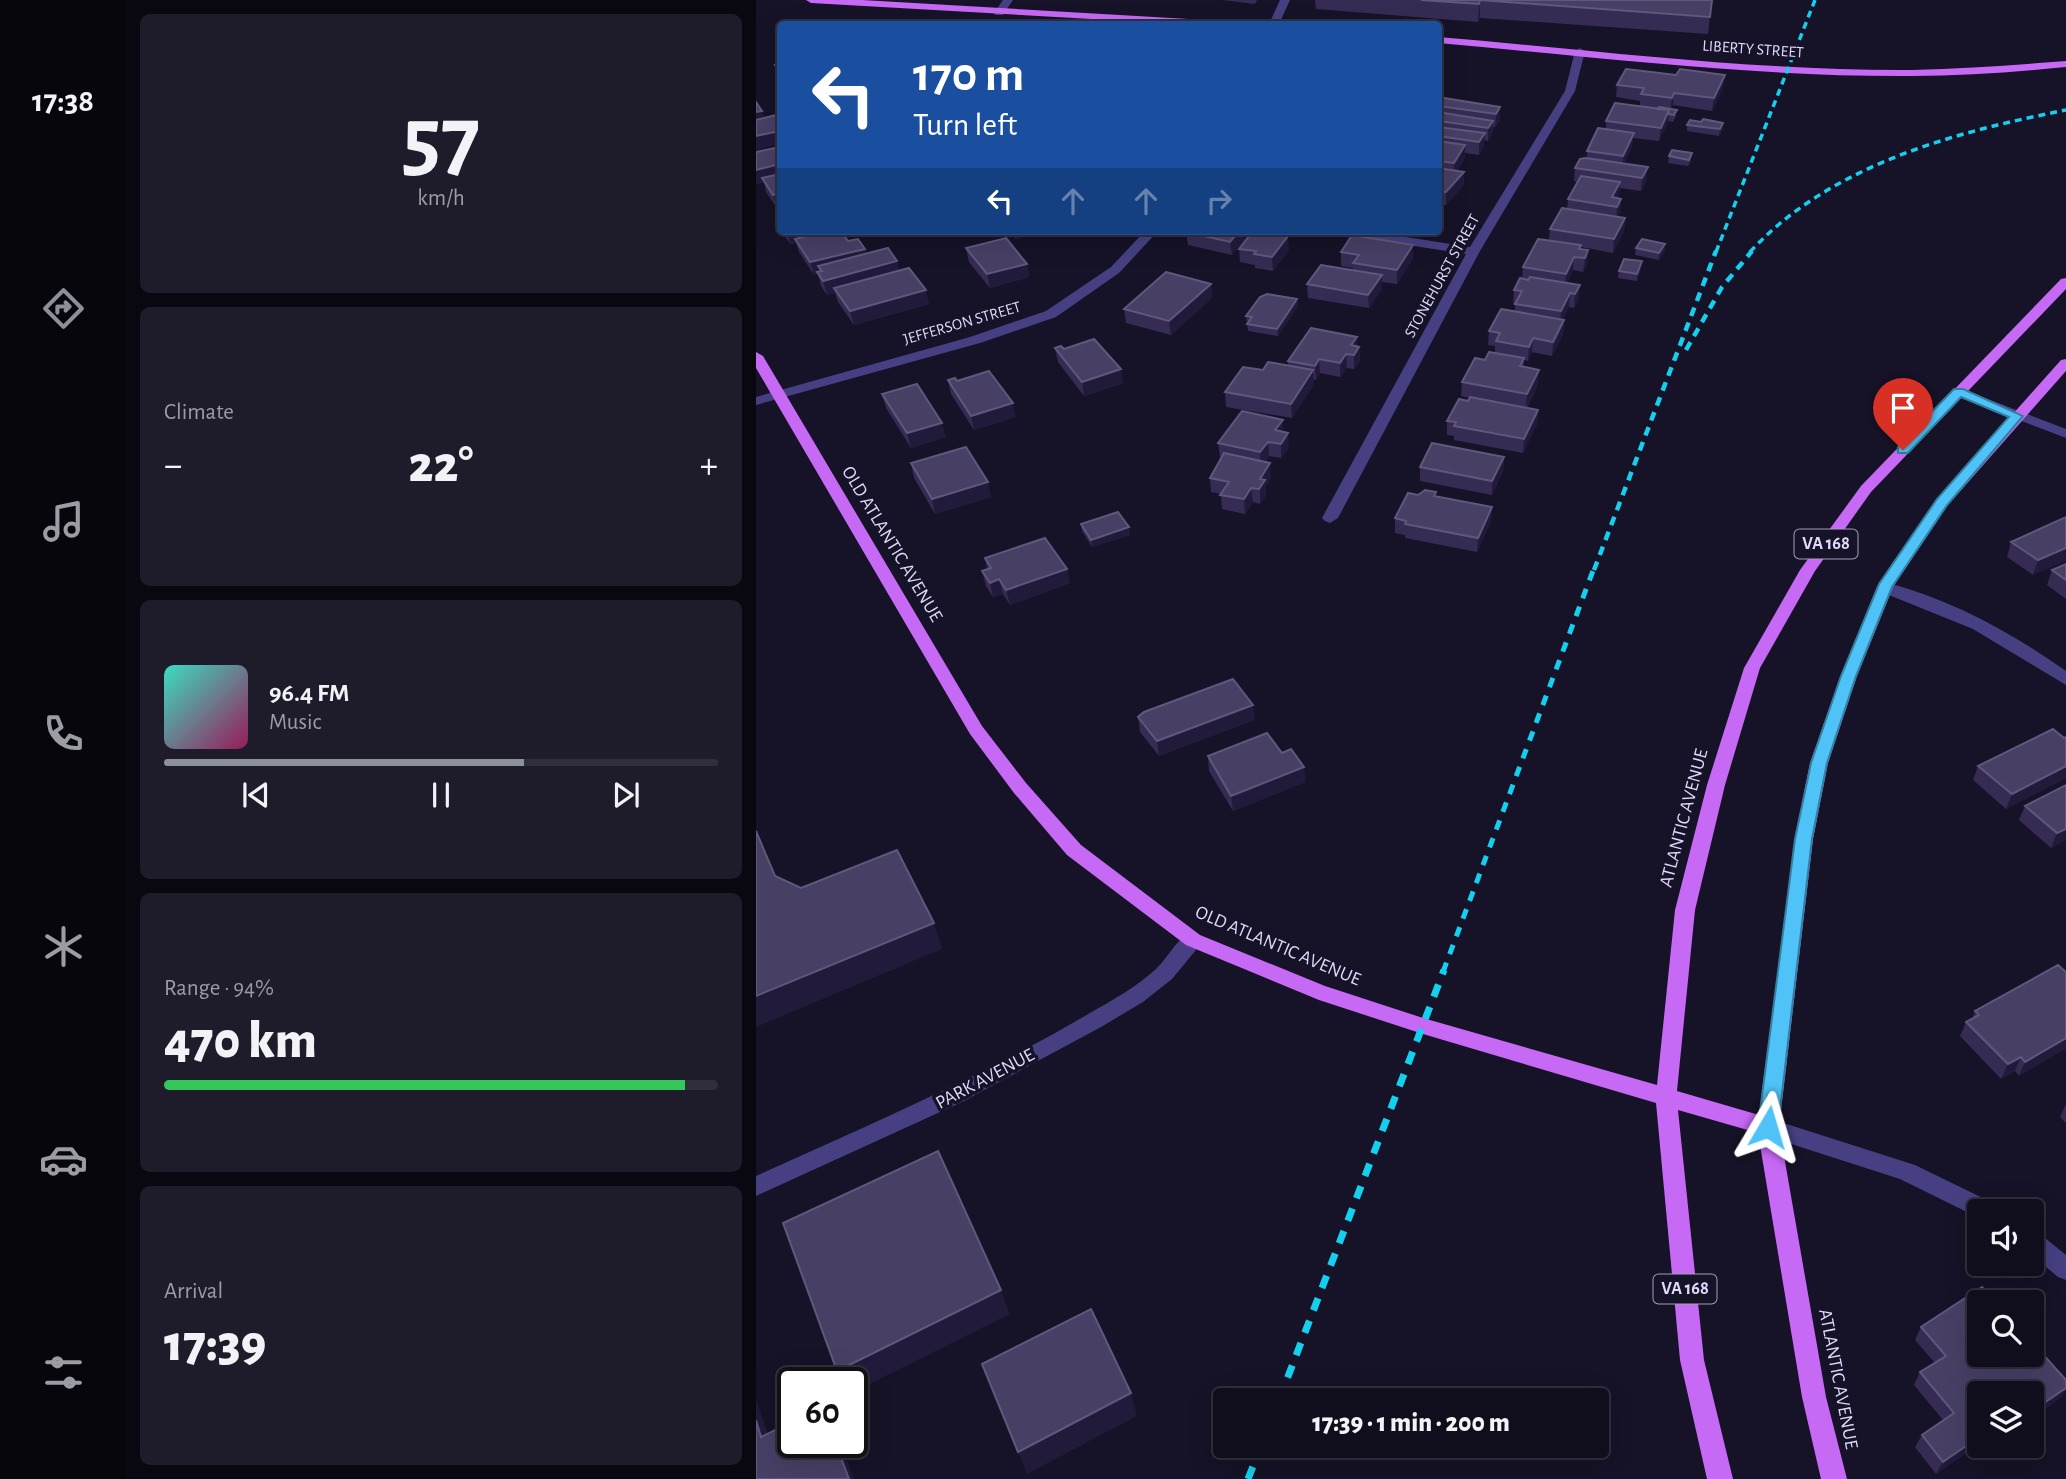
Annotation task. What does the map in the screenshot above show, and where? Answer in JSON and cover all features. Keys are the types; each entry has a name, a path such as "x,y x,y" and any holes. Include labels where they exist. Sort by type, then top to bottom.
{"main road":[{"path":"811,0 1162,21"},
{"name":"LIBERTY STREET","path":"1442,40 1870,72 1951,72 2066,64"},
{"name":"ATLANTIC AVENUE","path":"1720,1479 1692,1360 1666,1097 1685,910 1716,785 1752,668 1808,570 1866,489 2066,282"},
{"name":"OLD ATLANTIC AVENUE","path":"756,356 976,730 1020,789 1074,850 1193,940 1332,996 1423,1026 1768,1127"},
{"name":"ATLANTIC AVENUE","path":"1834,1479 1814,1397 1768,1127 1804,839 1819,763 1849,676 1885,587 1942,502 2066,363"}],"street":[{"path":"999,13 1009,0"},
{"path":"1275,21 1285,0"},
{"name":"STONEHURST STREET","path":"1330,518 1474,251 1570,91 1580,51"},
{"name":"JEFFERSON STREET","path":"756,401 975,340 1051,314 1115,270 1148,235"},
{"path":"1369,235 1474,251"},
{"path":"1959,392 2066,434"},
{"path":"1885,587 1954,610 1990,628 2028,650 2066,679"},
{"name":"PARK AVENUE","path":"756,1186 955,1096 1094,1021 1136,996 1166,973 1193,940"},
{"path":"1768,1127 1879,1159 1949,1188 1967,1199"},
{"path":"2044,1251 2066,1269"}],"building":[{"path":"1421,0 1480,0 1479,4"},
{"path":"1480,0 1712,0 1710,17"},
{"path":"1626,69 1676,75 1680,69 1725,75 1714,98 1674,93 1672,98 1641,94 1644,88 1617,85"},
{"path":"1442,98 1500,107 1496,114 1442,107"},
{"path":"1615,103 1669,110 1661,128 1606,121"},
{"path":"1657,109 1677,110 1674,115 1668,114 1669,110"},
{"path":"1442,113 1493,121 1488,128 1442,122"},
{"path":"777,115 777,132 756,136 756,120"},
{"path":"1703,119 1723,123 1720,129 1687,125 1690,120 1701,122"},
{"path":"1442,128 1485,133 1479,142 1442,137"},
{"path":"1598,128 1634,133 1623,156 1587,151"},
{"path":"1442,142 1465,145 1454,163 1442,162"},
{"path":"777,148 777,165 756,170 756,152"},
{"path":"1672,150 1692,153 1689,160 1669,156"},
{"path":"1580,159 1648,167 1642,178 1575,168"},
{"path":"1442,169 1464,172 1446,192 1442,192"},
{"path":"777,175 777,194 773,195 762,178"},
{"path":"1581,176 1620,182 1612,197 1621,199 1617,207 1568,199"},
{"path":"1562,208 1625,218 1614,239 1550,229"},
{"path":"810,235 844,235 848,241 858,239 865,249 810,262 795,239"},
{"path":"1199,235 1236,235 1230,242"},
{"path":"1250,235 1288,236 1272,257 1239,249"},
{"path":"1352,235 1413,245 1397,270 1353,263 1359,255 1341,252"},
{"path":"1006,238 1027,264 987,274 966,248"},
{"path":"1538,239 1581,245 1579,249 1588,250 1585,258 1574,257 1566,274 1523,267"},
{"path":"1642,239 1665,244 1659,253 1636,248"},
{"path":"888,248 897,261 823,281 817,272 822,271 818,266"},
{"path":"1624,259 1642,261 1637,274 1619,271"},
{"path":"1321,265 1382,275 1368,295 1307,284"},
{"path":"909,268 926,290 850,311 834,288"},
{"path":"1166,272 1211,284 1169,321 1124,309"},
{"path":"1530,277 1580,285 1575,294 1570,293 1561,311 1515,304 1522,291 1514,290 1520,278 1528,280"},
{"path":"1267,294 1297,299 1277,329 1247,324 1252,317 1246,316 1260,297"},
{"path":"1501,309 1564,320 1553,342 1533,338 1529,347 1496,341 1500,333 1489,331"},
{"path":"1311,328 1357,337 1351,345 1359,347 1354,355 1346,354 1340,363 1319,359 1315,366 1288,361"},
{"path":"1094,339 1121,369 1082,382 1055,348 1061,346 1064,349"},
{"path":"1489,352 1524,358 1520,366 1539,370 1527,394 1462,382 1475,358 1485,360"},
{"path":"1268,362 1313,370 1291,404 1225,392 1243,367 1263,370"},
{"path":"989,371 1013,403 971,416 948,380 955,378 957,381"},
{"path":"917,384 942,423 907,433 882,394"},
{"path":"1470,397 1538,410 1524,439 1454,426 1456,422 1447,421 1459,399 1468,401"},
{"path":"1242,411 1283,420 1275,430 1288,433 1281,444 1268,442 1260,452 1218,443"},
{"path":"1432,443 1504,457 1492,481 1420,467"},
{"path":"966,447 988,482 932,499 911,463"},
{"path":"1224,453 1270,463 1260,479 1265,480 1259,489 1251,488 1244,499 1220,495 1229,482 1210,478"},
{"path":"1425,490 1436,492 1434,496 1492,507 1478,538 1405,524 1406,521 1395,518 1408,493 1418,495"},
{"path":"1118,512 1129,527 1091,540 1081,524"},
{"path":"2066,517 2066,548 2038,560 2011,542"},
{"path":"1045,538 1067,569 1006,590 999,579 990,583 982,571 991,568 985,558"},
{"path":"2066,564 2066,580 2052,570"},
{"path":"1233,679 1253,705 1157,741 1138,717 1144,712"},
{"path":"2053,729 2066,737 2066,766 2012,794 1978,766"},
{"path":"1267,733 1282,753 1291,749 1304,767 1231,796 1208,756"},
{"path":"2066,785 2066,829 2057,833 2025,806"},
{"path":"756,831 775,876 801,888 897,850 934,923 756,996"},
{"path":"2058,965 2066,972 2066,1038 2025,1062 2021,1057 2008,1064 1966,1022 1979,1015 1975,1011"},
{"path":"938,1151 1001,1290 845,1367 836,1367 783,1223"},
{"path":"1967,1297 1967,1367 2044,1367 2044,1355 2066,1380 2066,1388 2044,1403 2044,1381 1967,1381 1967,1445 1943,1462 1922,1435 1954,1413 1920,1372 1946,1356 1921,1327"},
{"path":"1091,1309 1131,1393 1018,1452 982,1364"},
{"path":"756,1420 761,1437 777,1429 777,1458 841,1458 849,1479 756,1479"}],"railway":[{"path":"1716,252 1815,0"},
{"path":"1750,252 1782,222 1818,196 1896,157 1981,129 2066,110"},
{"path":"1594,570 1716,251"},
{"path":"1686,350 1722,287 1752,251"},
{"path":"1443,972 1594,568"},
{"path":"1284,1388 1444,970"},
{"path":"1248,1479 1256,1458"}],"route":[{"path":"1768,1127 1804,839 1819,763 1849,676 1885,587 1942,502 2017,416 1959,392 1903,450"}]}
